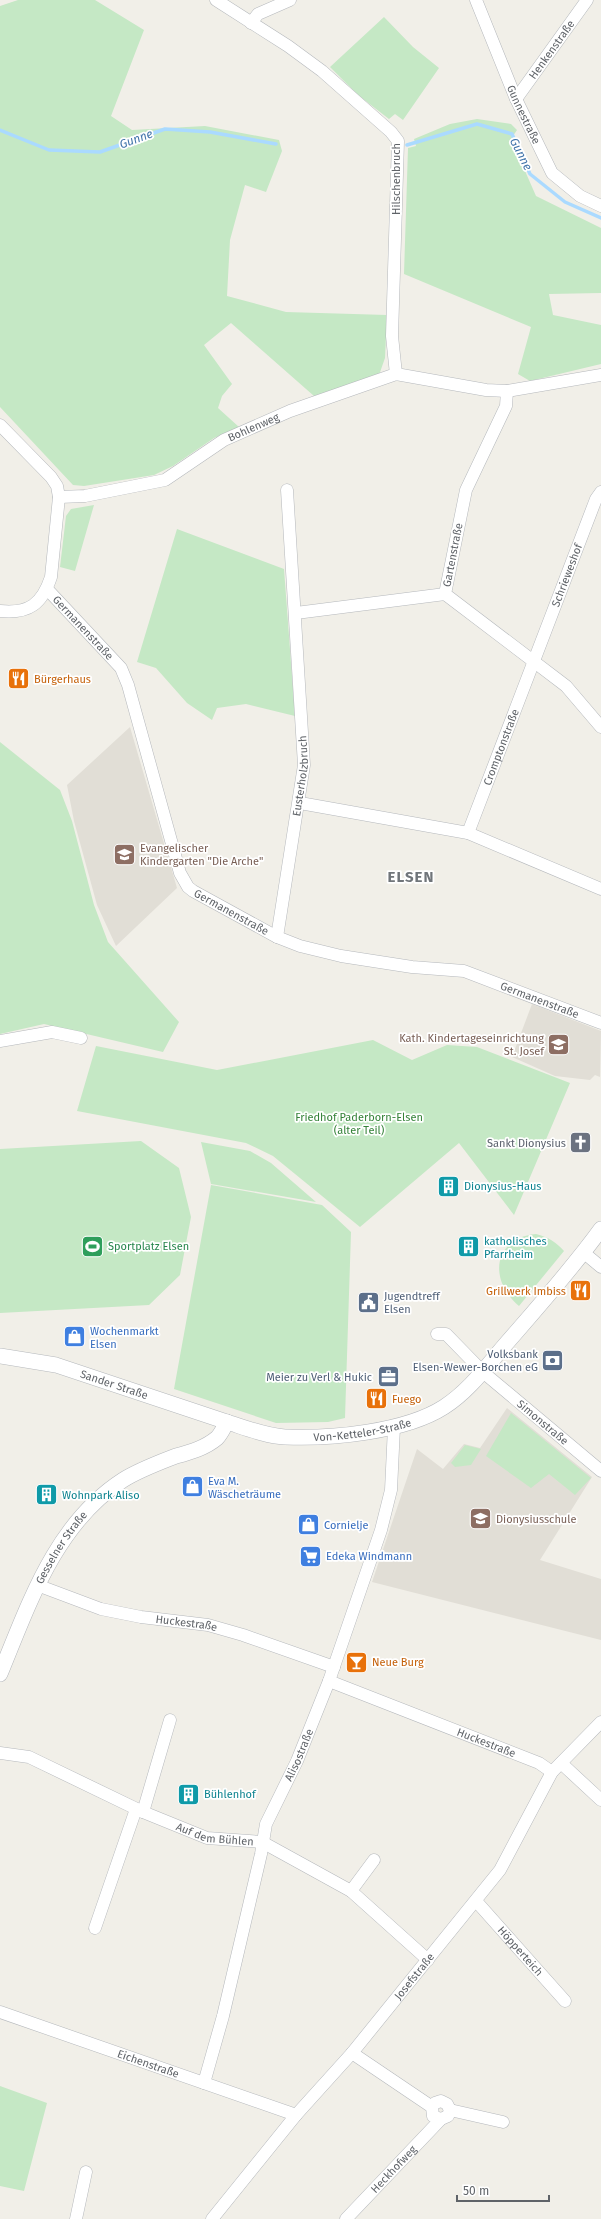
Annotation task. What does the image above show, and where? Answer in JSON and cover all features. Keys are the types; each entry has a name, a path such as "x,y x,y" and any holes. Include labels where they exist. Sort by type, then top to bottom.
{"street":[{"name":"Hilschenbruch","path":"216,0 288,46 322,71 391,132 398,141 392,336 396,374"},
{"path":"251,23 258,14 290,0"},
{"name":"Gunnestraße","path":"476,0 516,99 552,173 580,196 601,206"},
{"name":"Henkenstraße","path":"516,99 587,0"},
{"name":"Bohlenweg","path":"59,497 85,496 165,480 224,440 290,411 396,374 486,390 507,391 601,375"},
{"name":"Gartenstraße","path":"507,391 506,406 466,490 445,594 566,686 601,728"},
{"path":"0,425 51,477 57,486 59,497 50,577 47,589 41,598 25,610 13,612 0,611"},
{"name":"Eusterholzbruch","path":"277,937 300,803 304,765 296,613 287,490"},
{"name":"Schrieweshof","path":"535,661 596,499 601,492"},
{"name":"Germanenstraße","path":"47,589 123,672 180,873 188,887 277,937 312,950 412,967 464,971 601,1023"},
{"path":"296,613 445,594"},
{"name":"Cromptonstraße","path":"468,833 535,661"},
{"path":"300,803 468,833 601,889"},
{"path":"0,1041 52,1032 81,1038"},
{"name":"Von-Ketteler-Straße","path":"227,1422 284,1437 332,1435 394,1427 423,1418 445,1407 484,1373 601,1229"},
{"path":"583,1252 601,1267"},
{"path":"437,1334 446,1334 484,1373"},
{"name":"Sander Straße","path":"0,1356 56,1365 227,1422"},
{"name":"Simonstraße","path":"484,1373 601,1471"},
{"name":"Gesselner Straße","path":"0,1674 37,1585 56,1550 86,1512 104,1495 124,1480 149,1467 199,1449 217,1437 227,1422"},
{"name":"Alisostraße","path":"204,2083 223,2016 261,1854 266,1824 298,1761 329,1681 373,1555 391,1490 394,1427"},
{"name":"Huckestraße","path":"37,1585 101,1609 208,1625 243,1635 334,1667"},
{"name":"Huckestraße","path":"329,1681 556,1768 601,1800"},
{"path":"95,1928 140,1810 170,1720"},
{"name":"Josefstraße","path":"212,2219 296,2115 352,2054 476,1901 500,1870 556,1768 601,1722"},
{"name":"Auf dem Bühlen","path":"0,1753 29,1757 140,1810 207,1838 262,1842 351,1891 428,1960"},
{"path":"351,1891 374,1860"},
{"name":"Höpperteich","path":"476,1901 565,2001"},
{"name":"Eichenstraße","path":"0,2012 296,2115"},
{"path":"352,2054 432,2107"},
{"path":"440,2119 433,2116 432,2107 435,2102 441,2101 447,2104 450,2110 503,2122"},
{"name":"Heckhofweg","path":"346,2219 440,2119 448,2116 450,2110"},
{"path":"76,2219 86,2172"}],"shaded area":[{"name":"Evangelischer Kindergarten \"Die Arche\"","path":"130,727 177,888 116,946 97,905 74,821 67,785"},
{"name":"Kath. Kindertageseinrichtung St. Josef","path":"532,1004 601,1031 600,1077 595,1075 590,1080 555,1076 512,1057"},
{"name":"Dionysiusschule","path":"507,1408 592,1477 540,1560 601,1579 601,1640 372,1582 417,1449 443,1469 464,1444 480,1448"}],"green space":[{"path":"18,0 95,0 144,30 111,116 132,130 205,126 279,140 282,151 266,192 245,185 230,240 227,296 286,312 387,315 385,358 379,375 314,396 231,323 204,345 232,384 222,396 218,408 239,427 214,438 173,466 154,475 84,486 73,485 0,407 0,6"},
{"path":"384,17 413,47 439,68 403,120 395,114 389,119 358,95 330,67"},
{"path":"477,119 511,124 517,130 511,139 536,196 601,228 601,293 549,294 553,315 601,325 601,364 530,381 518,374 531,327 404,274 408,148 416,146 414,139 450,124"},
{"path":"94,505 75,571 60,567 66,516 71,509"},
{"path":"177,529 284,569 295,716 246,704 217,708 212,720 187,703 156,668 137,662"},
{"path":"0,742 60,790 72,821 94,905 108,942 179,1022 163,1052 44,1024 0,1034"},
{"name":"Friedhof Paderborn-Elsen (alter Teil)","path":"373,1040 412,1060 447,1045 477,1047 570,1083 514,1215 459,1143 360,1227 273,1156 246,1143 77,1111 96,1046 217,1070"},
{"name":"Sportplatz Elsen","path":"141,1141 179,1168 191,1217 180,1275 149,1305 0,1313 0,1149"},
{"path":"201,1142 250,1151 271,1163 316,1202 211,1184"},
{"name":"Sportplatz Elsen","path":"211,1185 322,1205 351,1232 345,1418 328,1422 276,1423 174,1389"},
{"path":"536,1234 552,1240 564,1251 519,1306 509,1296 503,1284 499,1273 500,1262 504,1252 511,1243 522,1237"},
{"path":"511,1413 591,1478 575,1495 549,1474 531,1488 486,1456"},
{"path":"465,1445 481,1449 471,1465 455,1467 451,1463"},
{"path":"0,2086 47,2103 24,2191 0,2186"}],"waterway":[{"name":"Gunne","path":"407,145 477,124 512,134 530,174 565,202 601,218"},
{"name":"Gunne","path":"0,130 49,150 100,152 165,129 210,132 276,144"}],"place":[{"name":"Bürgerhaus","path":"19,679"},
{"name":"Evangelischer Kindergarten \"Die Arche\"","path":"125,854"},
{"name":"Kath. Kindertageseinrichtung St. Josef","path":"559,1044"},
{"name":"Sankt Dionysius","path":"581,1143"},
{"name":"Dionysius-Haus","path":"448,1186"},
{"name":"Sportplatz Elsen","path":"93,1246"},
{"name":"katholisches Pfarrheim","path":"468,1247"},
{"name":"Grillwerk Imbiss","path":"581,1291"},
{"name":"Jugendtreff Elsen","path":"369,1302"},
{"name":"Wochenmarkt Elsen","path":"74,1337"},
{"name":"Volksbank Elsen-Wewer-Borchen eG","path":"553,1360"},
{"name":"Meier zu Verl & Hukic","path":"388,1377"},
{"name":"Fuego","path":"376,1399"},
{"name":"Eva M. Wäscheträume","path":"193,1487"},
{"name":"Wohnpark Aliso","path":"47,1495"},
{"name":"Dionysiusschule","path":"480,1519"},
{"name":"Cornielje","path":"308,1525"},
{"name":"Edeka Windmann","path":"311,1556"},
{"name":"Neue Burg","path":"357,1662"},
{"name":"Bühlenhof","path":"188,1794"}],"district":[{"name":"ELSEN","path":"411,877"}]}
